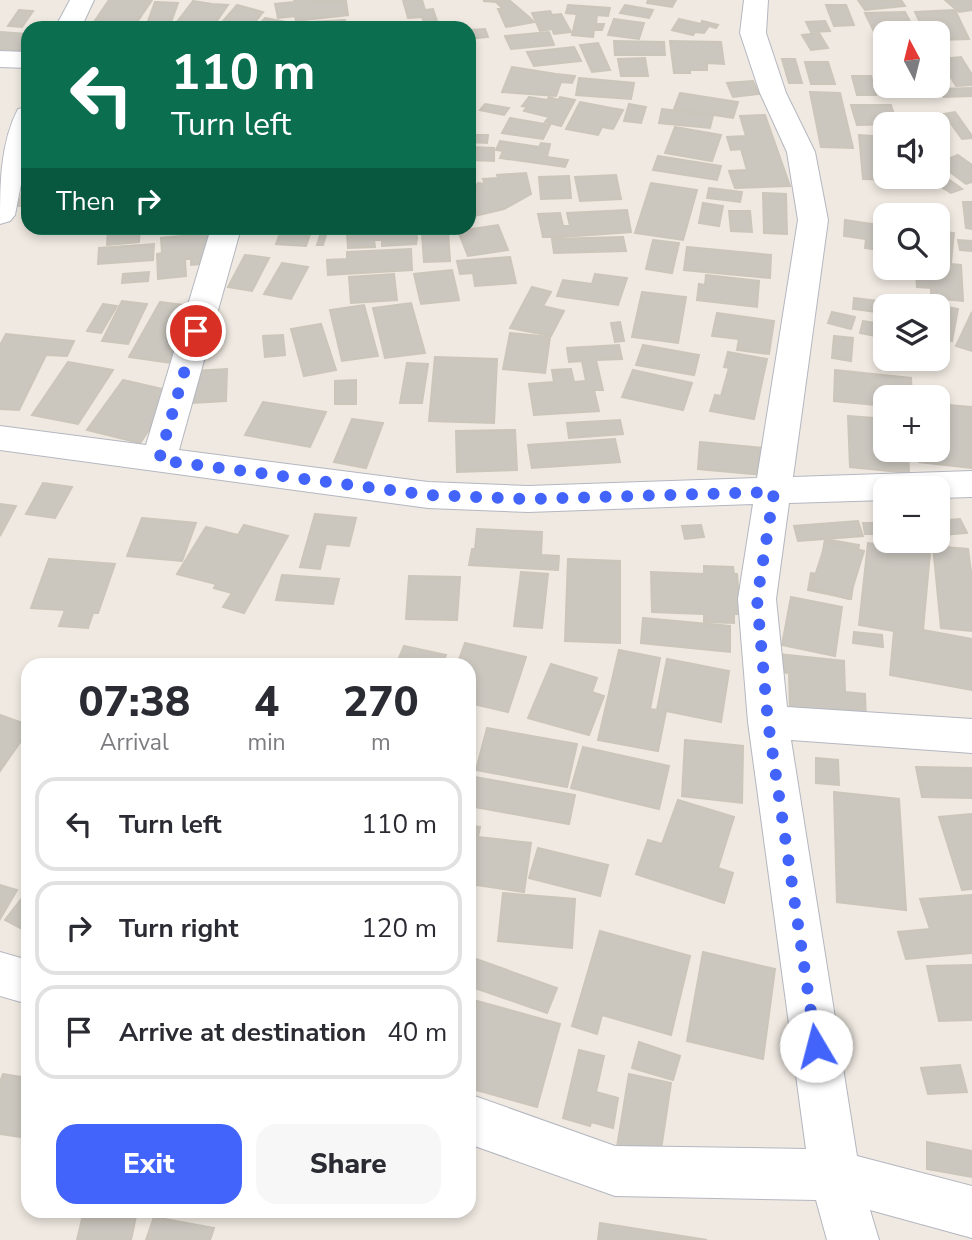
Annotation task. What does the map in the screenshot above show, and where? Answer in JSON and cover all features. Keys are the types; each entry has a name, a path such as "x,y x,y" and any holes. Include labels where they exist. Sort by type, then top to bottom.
{"street":[{"path":"72,21 82,0"},
{"path":"756,0 753,33 773,93 801,152 813,220 757,599 768,722 835,1175 853,1240"},
{"path":"0,59 21,60"},
{"path":"0,215 12,153 21,132"},
{"path":"159,460 224,235"},
{"path":"0,438 428,495 528,499 972,484"},
{"path":"768,722 972,736"},
{"path":"0,974 21,980"},
{"path":"476,1121 615,1171 835,1175 972,1212"}],"building":[{"path":"109,0 152,0 138,21 95,21"},
{"path":"294,0 346,1 348,15 296,21 295,16 278,18 275,4 295,2"},
{"path":"403,0 422,0 425,10 433,9 437,21 424,21 422,17 408,18"},
{"path":"509,0 534,22 506,27 498,9 503,9 496,2 483,1"},
{"path":"648,0 676,0 672,7 647,3"},
{"path":"858,0 901,0 905,6 865,10"},
{"path":"945,0 972,0 972,10 959,12"},
{"path":"193,1 228,5 217,21 178,21"},
{"path":"155,2 178,3 171,21 148,21"},
{"path":"237,5 263,12 256,21 223,21"},
{"path":"568,5 610,8 608,16 597,15 596,24 604,24 602,30 594,30 593,37 572,35 577,14 566,13"},
{"path":"625,5 653,10 649,18 620,13"},
{"path":"826,5 846,5 854,25 834,26"},
{"path":"19,10 33,11 26,21 21,21 21,27 8,26"},
{"path":"955,10 969,39 950,40 950,21 919,21 915,12"},
{"path":"550,11 552,15 561,14 571,32 554,34 552,29 540,31 532,13"},
{"path":"905,12 910,21 873,21 873,30 865,13"},
{"path":"614,19 644,23 639,39 608,35"},
{"path":"679,19 718,25 716,28 709,26 704,33 695,32 693,35 672,30"},
{"path":"825,21 830,31 811,32 806,22"},
{"path":"485,29 488,37 476,38 476,30"},
{"path":"0,32 21,34 21,51 0,49"},
{"path":"549,32 554,45 511,49 505,36"},
{"path":"819,33 828,48 811,50 802,35"},
{"path":"614,41 664,42 665,55 615,55"},
{"path":"670,41 721,42 724,64 707,63 707,70 674,73"},
{"path":"598,43 610,70 592,72 580,45"},
{"path":"574,47 581,61 534,66 527,52"},
{"path":"961,57 972,75 972,85 956,86 950,76 950,58"},
{"path":"645,58 648,76 621,76 618,59"},
{"path":"782,59 795,59 802,83 789,83"},
{"path":"805,62 828,62 835,84 811,84"},
{"path":"512,67 575,76 572,83 561,82 556,96 502,92"},
{"path":"852,76 871,76 873,95 857,95"},
{"path":"579,78 634,83 631,99 576,95"},
{"path":"753,81 759,94 733,97 727,83"},
{"path":"972,88 972,96 950,97 950,89"},
{"path":"810,92 840,93 853,148 821,147"},
{"path":"680,93 738,102 733,118 674,109"},
{"path":"529,97 575,100 561,126 545,122 549,117 524,111 527,107 522,106"},
{"path":"580,102 623,110 613,129 602,127 598,135 566,129"},
{"path":"485,104 509,108 504,115 480,110"},
{"path":"629,104 646,107 641,123 624,121"},
{"path":"851,105 891,105 893,112 873,112 873,125 857,125"},
{"path":"662,109 713,115 710,128 659,123"},
{"path":"955,112 972,138 962,139 950,122 950,113"},
{"path":"765,115 790,186 735,188 729,171 747,170 741,149 731,150 727,137 746,136 740,116"},
{"path":"510,118 550,125 543,139 502,133"},
{"path":"675,127 721,135 712,161 665,153"},
{"path":"476,135 488,135 487,143 476,142"},
{"path":"859,135 873,136 873,179 863,179"},
{"path":"500,141 539,147 541,143 550,144 547,157 568,160 565,167 500,158 503,151 496,150"},
{"path":"476,147 494,148 494,161 476,160"},
{"path":"958,155 972,165 972,182 966,184 950,172 950,158"},
{"path":"658,156 721,166 717,180 653,170"},
{"path":"526,173 531,194 504,209 476,216 476,185 485,184 483,179 498,178 497,175"},
{"path":"616,175 621,199 580,201 575,177"},
{"path":"569,176 571,198 541,199 539,177"},
{"path":"950,180 962,189 951,193 945,189 950,189"},
{"path":"651,183 697,190 683,240 635,233"},
{"path":"709,188 742,192 740,202 707,198"},
{"path":"763,193 786,194 787,234 764,233"},
{"path":"963,202 972,202 972,229 966,228"},
{"path":"703,203 723,206 719,226 699,223"},
{"path":"627,210 631,232 562,237 543,237 538,214 560,213 563,226 570,226 567,213"},
{"path":"729,211 750,211 752,232 731,231"},
{"path":"845,220 873,224 873,249 865,248 866,239 844,236"},
{"path":"498,225 508,250 468,256 460,235 476,235 476,228"},
{"path":"950,232 954,233 950,262"},
{"path":"108,235 140,235 139,242 107,245"},
{"path":"213,235 212,263 191,265 191,259 185,259 186,276 158,279 157,254 162,253 161,238"},
{"path":"279,235 310,235 306,246 276,244"},
{"path":"320,235 326,235 323,245 317,245"},
{"path":"347,235 417,235 416,244 382,246 382,240 374,240 375,247 348,248"},
{"path":"422,235 448,235 450,261 424,262"},
{"path":"623,237 626,251 554,253 552,239"},
{"path":"653,240 679,243 672,273 646,269"},
{"path":"958,240 971,241 972,251 960,250"},
{"path":"154,244 153,260 98,264 99,248"},
{"path":"687,247 771,255 770,278 684,270"},
{"path":"411,249 412,270 328,275 327,260 347,259 347,252"},
{"path":"245,255 269,258 252,291 228,287"},
{"path":"510,257 516,283 475,286 473,273 460,274 457,261"},
{"path":"282,263 308,267 291,299 264,294"},
{"path":"950,264 961,265 963,301 950,300 950,294 931,294 931,288 917,287 917,280 950,280"},
{"path":"452,270 459,300 421,304 414,274"},
{"path":"149,272 148,281 122,283 123,274"},
{"path":"394,274 397,300 351,303 349,277"},
{"path":"595,274 627,278 618,305 557,296 563,280 592,284"},
{"path":"706,275 759,281 757,307 697,300 699,284 705,285"},
{"path":"532,287 551,292 543,306 564,311 551,336 510,328"},
{"path":"642,292 686,297 678,343 632,337"},
{"path":"854,298 873,300 873,312 853,309"},
{"path":"122,301 147,304 128,344 102,341"},
{"path":"160,302 200,307 171,363 129,357"},
{"path":"411,303 425,353 385,358 373,308"},
{"path":"103,304 117,306 101,333 87,331"},
{"path":"364,305 378,356 342,361 330,310"},
{"path":"950,307 958,309 950,341"},
{"path":"832,312 855,317 851,329 828,323"},
{"path":"972,312 972,351 956,346"},
{"path":"717,313 774,321 769,354 737,350 739,339 712,336"},
{"path":"863,321 873,323 873,336 860,333"},
{"path":"620,322 624,341 615,342 611,323"},
{"path":"321,324 336,370 304,376 291,329"},
{"path":"510,333 550,337 545,373 503,369"},
{"path":"6,334 74,341 67,356 46,355 19,410 0,409 0,345"},
{"path":"283,335 285,355 265,357 263,336"},
{"path":"834,336 853,338 851,361 832,358"},
{"path":"619,345 622,359 596,360 603,390 594,390 599,411 534,415 529,384 554,382 552,370 571,369 574,382 586,381 582,361 569,362 567,348"},
{"path":"643,345 699,355 694,375 636,365"},
{"path":"728,352 767,359 754,419 710,411 715,395 721,396 729,368 724,367"},
{"path":"435,357 497,359 494,423 429,421"},
{"path":"68,362 113,370 78,424 32,415"},
{"path":"407,363 428,364 422,403 400,403"},
{"path":"227,369 226,401 192,403 194,371"},
{"path":"633,370 692,383 683,410 622,397"},
{"path":"835,370 911,378 911,385 873,385 873,405 834,401"},
{"path":"123,380 175,392 140,443 87,430"},
{"path":"356,380 356,404 335,404 335,381"},
{"path":"263,402 326,412 310,447 245,435"},
{"path":"950,405 972,407 972,468 919,462 950,462"},
{"path":"848,416 873,418 873,462 909,462 909,473 850,467"},
{"path":"352,419 383,423 366,468 334,462"},
{"path":"620,420 623,434 569,438 567,423"},
{"path":"515,430 517,470 457,472 456,431"},
{"path":"615,439 620,462 532,468 528,445"},
{"path":"700,442 764,448 763,475 698,469"},
{"path":"43,483 72,487 55,518 26,514"},
{"path":"0,504 16,506 0,536"},
{"path":"315,514 356,518 349,546 326,544 320,569 300,567"},
{"path":"142,518 196,523 182,561 127,556"},
{"path":"960,519 967,533 950,534 950,520"},
{"path":"858,521 863,536 798,541 794,526"},
{"path":"863,523 873,523 873,534 865,534"},
{"path":"244,525 288,536 244,613 223,607 232,593 214,588 216,584 177,574 206,527 238,535"},
{"path":"701,525 704,537 685,539 682,526"},
{"path":"477,529 542,532 541,555 559,556 558,570 469,565 472,549 475,549"},
{"path":"825,539 859,545 851,599 808,590 811,573 819,574"},
{"path":"826,542 864,551 849,599 811,588"},
{"path":"868,543 873,544 873,553 930,553 923,630 972,639 972,690 890,675 894,631 859,625"},
{"path":"950,547 968,549 972,579 972,631 941,628 934,553 950,553"},
{"path":"49,559 115,564 98,613 93,613 88,628 59,626 65,610 31,608"},
{"path":"568,559 620,561 620,643 565,641"},
{"path":"704,566 733,567 734,574 737,574 740,614 734,614 734,623 704,622 704,614 652,612 651,572 704,574"},
{"path":"521,572 548,574 542,628 514,626"},
{"path":"282,575 339,579 333,604 276,600"},
{"path":"409,576 460,577 457,620 406,619"},
{"path":"791,597 842,607 835,656 782,645"},
{"path":"643,618 730,626 730,652 641,643"},
{"path":"854,632 882,635 883,647 853,643"},
{"path":"465,643 526,657 508,712 476,705 476,658 460,658"},
{"path":"404,646 446,655 445,658 399,658"},
{"path":"619,650 660,658 650,709 657,710 667,659 729,671 721,722 666,711 658,751 598,740"},
{"path":"778,654 844,661 845,692 865,694 866,721 790,711 789,673 779,672"},
{"path":"551,664 597,678 592,692 604,696 589,735 528,718"},
{"path":"0,715 21,722 21,741 0,771"},
{"path":"487,728 577,744 567,787 476,770"},
{"path":"685,740 743,746 742,803 682,796"},
{"path":"583,747 669,766 659,809 571,788"},
{"path":"816,758 838,760 839,785 816,783"},
{"path":"916,767 972,768 972,798 922,797"},
{"path":"476,777 575,795 569,824 476,807"},
{"path":"834,792 899,799 906,910 837,902"},
{"path":"678,800 734,817 718,868 733,873 724,903 636,874 648,840 662,844"},
{"path":"972,814 972,889 962,890 939,817"},
{"path":"476,826 480,827 478,837 531,843 524,892 476,885"},
{"path":"538,848 608,865 600,896 529,878"},
{"path":"0,885 17,890 0,919"},
{"path":"503,893 575,899 572,948 498,941"},
{"path":"972,895 972,953 906,959 898,932 930,929 920,899"},
{"path":"21,899 21,928 5,920"},
{"path":"600,931 690,956 671,1035 602,1015 597,1034 572,1026"},
{"path":"703,952 775,969 763,1059 687,1041"},
{"path":"476,959 557,988 547,1013 476,988"},
{"path":"972,965 972,1020 939,1021 927,966"},
{"path":"477,1001 560,1024 537,1107 476,1090"},
{"path":"639,1042 680,1056 673,1080 632,1068"},
{"path":"579,1050 604,1056 596,1092 618,1098 613,1128 591,1122 590,1126 563,1118"},
{"path":"960,1065 967,1092 928,1094 921,1068"},
{"path":"3,1074 21,1077 21,1137 0,1134 0,1082"},
{"path":"629,1074 671,1083 659,1163 616,1153"},
{"path":"927,1142 972,1151 972,1177 927,1169"},
{"path":"82,1218 136,1218 131,1240 77,1240"},
{"path":"154,1218 214,1228 210,1240 146,1240"},
{"path":"600,1223 707,1240 598,1240"}],"route":[{"path":"196,331 159,460 428,495 528,499 774,492 757,599 768,722 816,1046"}]}
